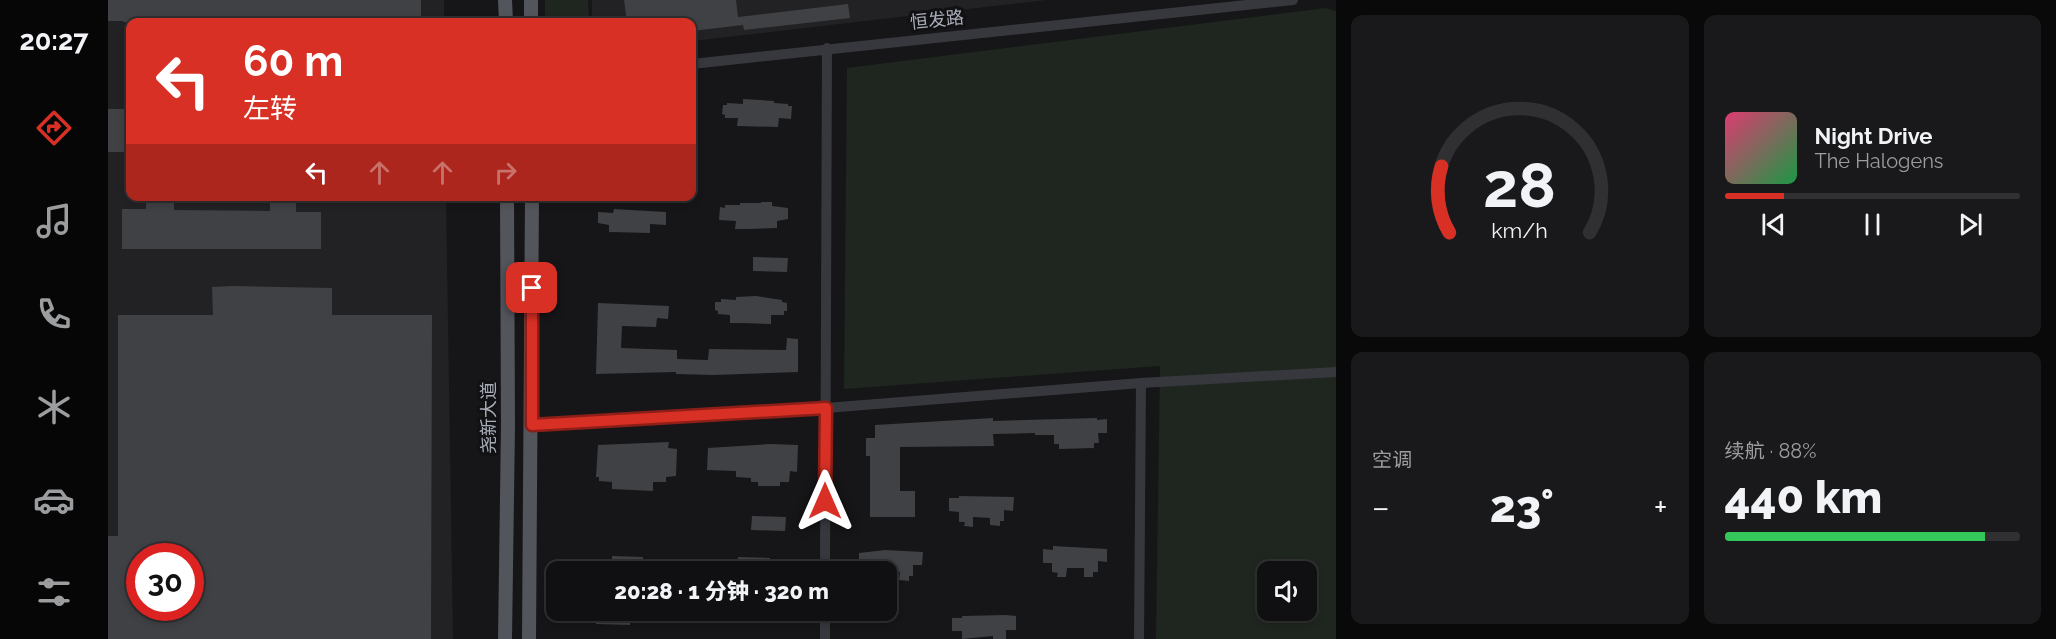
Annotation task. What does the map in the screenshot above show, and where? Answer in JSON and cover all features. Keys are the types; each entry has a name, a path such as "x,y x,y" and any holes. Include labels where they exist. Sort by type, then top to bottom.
{"main road":[{"path":"505,0 506,18"},
{"path":"531,0 531,18"},
{"name":"尧新大道","path":"505,639 508,426 507,201"},
{"path":"530,639 532,201"}],"street":[{"name":"恒发路","path":"696,64 1293,0"},
{"path":"825,561 827,48"},
{"path":"532,425 826,408 1141,383 1336,372"},
{"path":"1139,639 1141,383"},
{"path":"825,621 825,639"}],"shaded area":[{"path":"108,0 444,0 444,18 126,18 126,201 446,201 453,639 108,639"},
{"path":"545,0 588,0 589,18 545,18"},
{"path":"592,0 1047,0 696,41 696,18 592,18"},
{"path":"1326,8 1336,11 1336,639 1156,639 1160,366 844,389 847,68"}],"building":[{"path":"108,0 421,0 421,18 126,18 126,22 108,21"},
{"path":"624,0 736,0 738,17 848,4 850,18 744,30 743,25 696,31 696,18 626,18"},
{"path":"743,99 788,104 792,106 791,119 779,118 778,127 737,126 738,118 725,118 722,114 723,105 743,104"},
{"path":"108,109 126,109 126,152 108,152"},
{"path":"146,201 174,201 174,210 270,211 270,201 296,201 296,212 321,212 321,249 122,249 122,209 146,209"},
{"path":"772,202 772,206 788,208 788,219 777,221 777,228 748,229 735,229 736,221 719,220 720,207"},
{"path":"614,209 666,212 666,225 650,224 650,233 609,232 609,225 598,223 598,212 613,213"},
{"path":"753,257 788,258 787,272 753,271"},
{"path":"233,286 332,288 332,315 432,315 431,639 108,639 108,536 118,536 118,315 213,315 212,287"},
{"path":"756,296 782,300 787,303 787,311 784,311 784,315 771,315 771,324 730,323 730,315 718,314 715,310 715,302 721,302 721,299 736,300 736,297"},
{"path":"598,303 669,306 668,319 657,318 656,327 622,326 621,348 677,350 677,359 708,360 709,349 786,350 787,338 798,339 798,372 714,375 676,374 676,372 596,374"},
{"path":"993,418 993,421 1107,419 1107,433 1098,433 1099,443 1094,443 1094,448 1059,449 1059,444 1054,444 1054,435 1035,435 1035,433 993,434 994,446 900,447 900,491 915,491 915,517 870,517 870,456 866,456 866,438 875,438 875,425"},
{"path":"669,442 668,448 677,449 676,476 666,477 666,482 653,482 653,491 612,489 612,482 599,481 599,477 596,477 598,445"},
{"path":"771,444 798,445 797,472 790,471 789,482 780,482 780,486 758,486 758,482 751,482 751,478 736,477 736,471 707,470 708,448"},
{"path":"959,496 1014,497 1013,511 1004,510 1004,521 1000,521 1000,526 990,525 990,518 973,517 973,527 964,526 965,522 959,522 959,512 949,511 949,498 959,498"},
{"path":"752,516 786,517 785,531 751,530"},
{"path":"1053,546 1107,549 1107,562 1098,561 1098,572 1093,572 1093,577 1084,577 1084,568 1067,568 1066,577 1057,577 1058,573 1052,572 1052,563 1043,563 1043,549 1053,550"},
{"path":"885,550 923,552 922,565 913,565 913,576 909,576 909,581 899,580 900,572 897,572 897,561 859,561 859,553"},
{"path":"612,556 643,557 643,559 659,559 659,561 602,561 612,560"},
{"path":"738,557 770,558 770,560 780,561 723,561 738,560"},
{"path":"1016,616 1016,630 1006,630 1006,639 993,639 993,636 962,639 962,631 952,631 952,618"},
{"path":"596,621 630,621 630,625 596,624"}],"route":[{"path":"532,288 532,425 826,408 825,501"}]}
